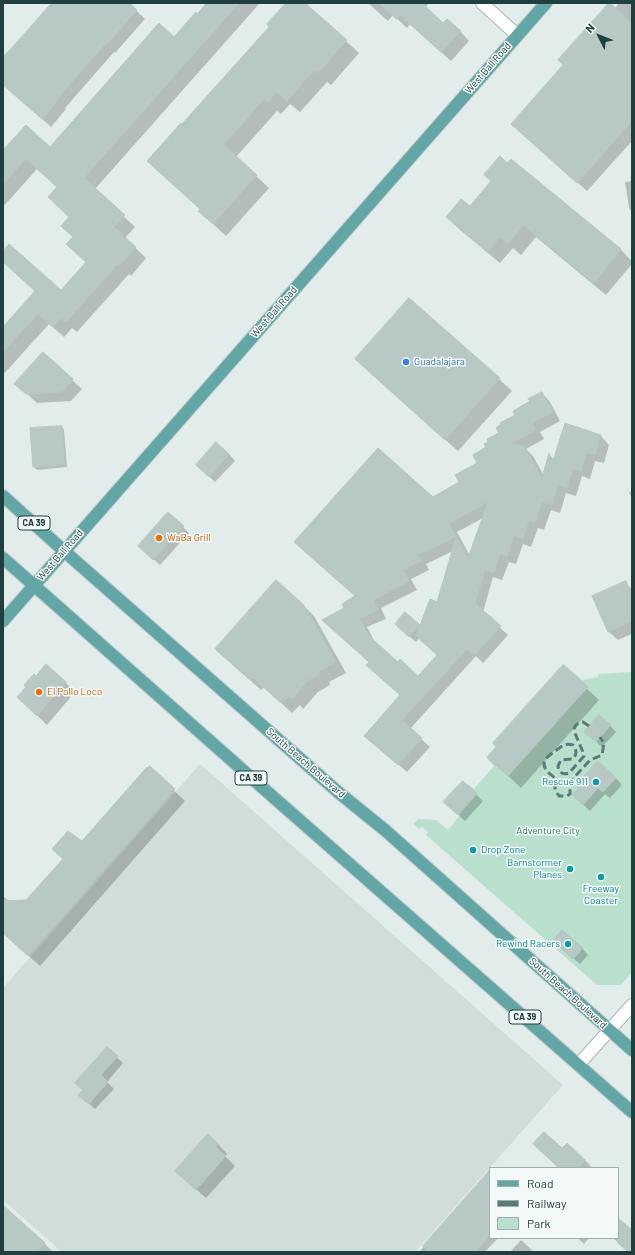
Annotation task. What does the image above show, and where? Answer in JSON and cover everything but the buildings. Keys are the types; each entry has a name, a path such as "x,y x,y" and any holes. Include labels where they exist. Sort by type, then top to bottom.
{"main road":[{"name":"West Ball Road","path":"3,621 546,3"},
{"name":"South Beach Boulevard","path":"3,496 338,792 386,831 610,1030"},
{"name":"CA 39","path":"3,558 632,1112"},
{"name":"CA 39","path":"610,1030 632,1050"}],"street":[{"path":"482,3 517,35"},
{"path":"579,1064 632,1006"}],"shaded area":[{"path":"200,764 563,1085 415,1252 62,1252 3,1200 3,988"}],"green space":[{"name":"Adventure City","path":"564,664 582,680 598,677 598,674 632,672 632,972 621,985 597,985 426,835 428,832 422,827 419,829 413,824 418,819 436,820 448,830 460,815 451,806 450,798 453,790 460,784 470,785 474,789 494,766 487,759 500,744 496,741"}],"railway":[{"path":"589,726 583,722 575,726 574,731 584,756 569,773 562,773 558,766 561,760 573,759 576,754 575,749 571,744 561,746 544,762 546,769 555,779 555,790 559,796 567,796 570,794 570,782 590,760 602,755 604,743 600,737"}],"place":[{"name":"Guadalajara","path":"406,362"},
{"name":"WaBa Grill","path":"159,538"},
{"name":"El Pollo Loco","path":"39,692"},
{"name":"Rescue 911","path":"596,782"},
{"name":"Drop Zone","path":"473,850"},
{"name":"Barnstormer Planes","path":"570,869"},
{"name":"Freeway Coaster","path":"601,877"},
{"name":"Rewind Racers","path":"568,944"}]}
